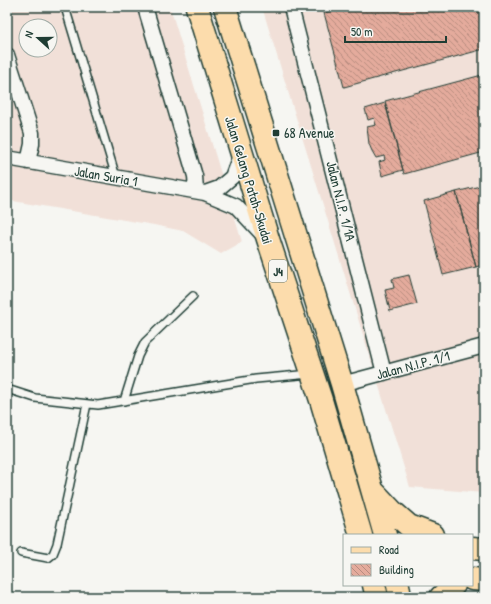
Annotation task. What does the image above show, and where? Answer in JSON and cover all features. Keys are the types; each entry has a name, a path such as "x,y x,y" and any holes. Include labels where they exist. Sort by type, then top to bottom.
{"main road":[{"name":"Jalan Gelang Patah-Skudai","path":"197,7 241,153 312,374 361,534"},
{"name":"Jalan Gelang Patah-Skudai","path":"225,7 342,384 385,534"},
{"path":"373,491 409,526 430,534"},
{"path":"473,548 484,549"},
{"path":"473,579 484,580"},
{"path":"374,586 377,597"},
{"path":"398,586 400,597"},
{"path":"441,597 453,586"}],"street":[{"path":"144,7 201,192 219,188 232,177 241,153"},
{"name":"Jalan N.I.P. 1/1A","path":"291,7 384,373"},
{"path":"7,55 12,83 32,133 32,144 28,162"},
{"name":"Jalan Suria 1","path":"7,158 201,192 236,206 268,239"},
{"name":"Jalan N.I.P. 1/1","path":"342,384 484,346"}],"lane":[{"path":"65,7 116,177"},
{"path":"124,401 138,356 145,342 193,296"},
{"path":"7,389 35,398 98,405 256,379 312,374"},
{"path":"21,553 48,558 53,554 57,544 87,404"}],"shaded area":[{"path":"7,7 170,7 242,242 221,254 183,231 7,200"},
{"path":"262,7 484,7 484,493 410,487"}],"building":[{"path":"347,7 484,7 484,49 344,87 324,13"},
{"path":"482,75 484,84 484,152 404,174 385,101"},
{"path":"385,103 403,170 382,176 379,162 385,160 384,156 376,158 369,144 367,127 376,125 374,118 368,120 365,109"},
{"path":"484,185 484,264 476,267 456,192"},
{"path":"456,192 476,267 443,275 424,201"},
{"path":"409,275 417,304 390,311 385,290 394,288 392,279"}],"place":[{"name":"68 Avenue","path":"276,133"}]}
